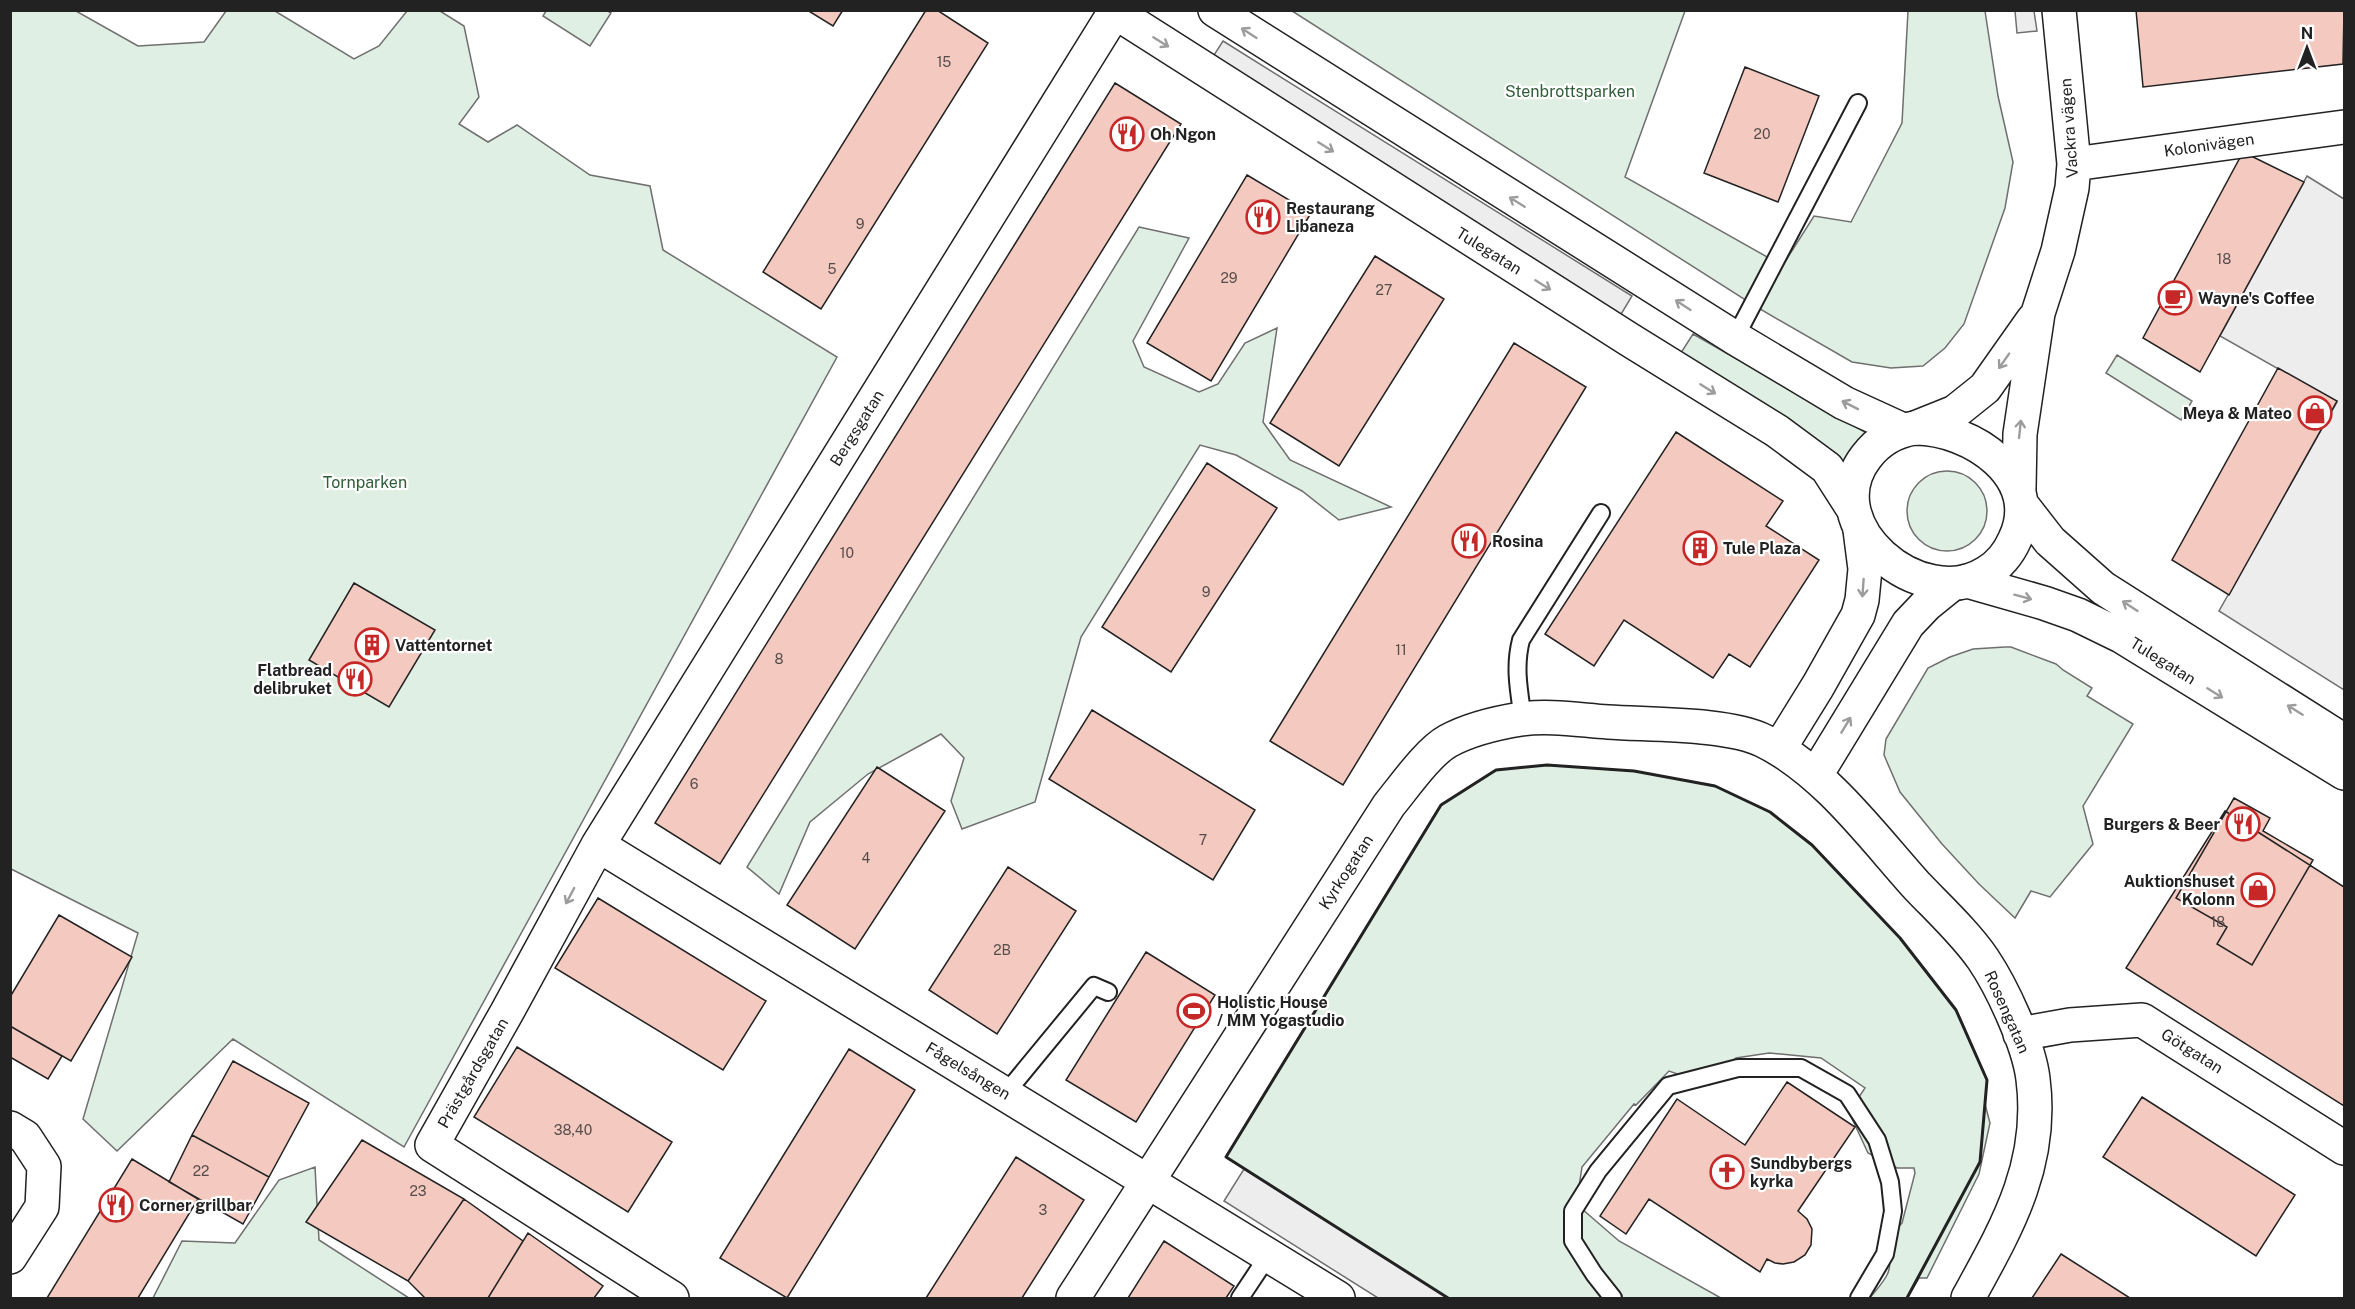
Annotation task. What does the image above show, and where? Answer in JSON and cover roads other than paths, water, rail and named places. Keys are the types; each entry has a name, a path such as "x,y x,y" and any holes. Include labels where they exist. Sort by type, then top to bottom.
{"street":[{"path":"1215,10 1735,338 1844,403 1909,429 1950,433 1985,450 1998,461 2020,496 2021,525 2014,543 2000,562 1984,574 1959,583 1926,605 1908,624 1816,775"},
{"name":"Vackra vägen","path":"2020,496 2019,434 2038,314 2060,241 2072,188 2074,164 2059,10"},
{"name":"Tulegatan","path":"1114,11 1630,340 1777,430 1827,468 1856,519"},
{"name":"Bergsgatan","path":"598,845 1114,11"},
{"name":"Kolonivägen","path":"2074,164 2344,127"},
{"name":"Vackra vägen","path":"1909,429 1955,412 1984,388 2038,314"},
{"path":"1779,749 1818,686 1858,615 1863,600 1865,569 1856,519 1854,483 1860,465 1873,448 1909,429"},
{"name":"Tulegatan","path":"2020,496 2050,541 2103,588 2344,741"},
{"path":"1856,519 1873,548 1896,568 1924,579 1959,583"},
{"name":"Tulegatan","path":"1959,583 2044,603 2078,615 2121,636 2344,773"},
{"name":"Kyrkogatan","path":"1073,1299 1389,805 1418,769 1445,742 1483,727 1523,719 1676,726 1740,733 1761,739 1779,749"},
{"name":"Rosengatan","path":"1779,749 1816,775 1982,958 2020,1034 2033,1077 2034,1118 2031,1154 2023,1190 1968,1299"},
{"name":"Fågelsången","path":"598,845 1338,1299"},
{"name":"Prästgårdsgatan","path":"598,845 432,1145 672,1299"},
{"name":"Götgatan","path":"2020,1034 2070,1025 2142,1020 2344,1148"},
{"path":"10,1128 26,1137 44,1166 42,1207 10,1257"}],"lane":[{"path":"1735,338 1857,103"},
{"path":"1523,719 1516,659 1521,640 1601,513"},
{"path":"1005,1094 1094,986 1108,992"},
{"path":"1613,1299 1573,1241 1573,1211 1598,1171 1668,1086 1738,1068 1801,1068 1847,1094 1877,1140 1890,1182 1893,1212 1885,1254 1858,1299"},
{"path":"1240,1299 1268,1256"}],"place":[{"name":"Oh Ngon","path":"1127,134"},
{"name":"Restaurang Libaneza","path":"1263,217"},
{"name":"Wayne's Coffee","path":"2175,298"},
{"name":"Meya & Mateo","path":"2315,413"},
{"name":"Rosina","path":"1469,541"},
{"name":"Tule Plaza","path":"1700,548"},
{"name":"Vattentornet","path":"372,645"},
{"name":"Flatbread delibruket","path":"355,679"},
{"name":"Burgers & Beer","path":"2243,824"},
{"name":"Auktionshuset Kolonn","path":"2258,890"},
{"name":"Holistic House / MM Yogastudio","path":"1194,1011"},
{"name":"Sundbybergs kyrka","path":"1727,1172"},
{"name":"Corner grillbar","path":"116,1205"}],"park label":[{"name":"Stenbrottsparken","path":"1570,91"},
{"name":"Tornparken","path":"365,482"}]}
